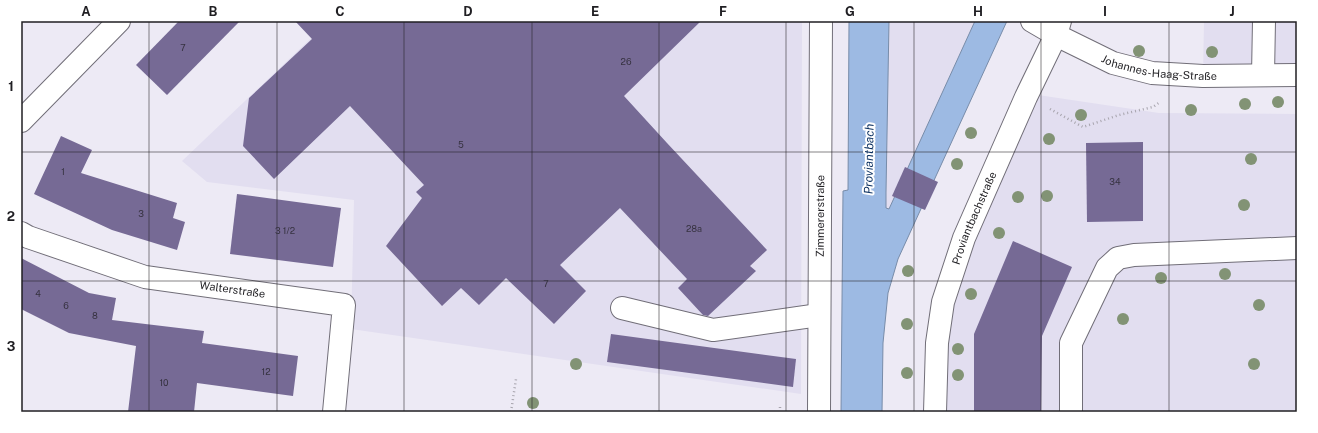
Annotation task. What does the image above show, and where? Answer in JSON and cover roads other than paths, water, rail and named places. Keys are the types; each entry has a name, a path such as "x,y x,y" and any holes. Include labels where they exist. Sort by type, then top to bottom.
{"street":[{"path":"21,121 119,21"},
{"name":"Zimmererstraße","path":"819,412 821,21"},
{"name":"Johannes-Haag-Straße","path":"1032,21 1058,28 1113,63 1152,73 1193,75 1297,74"},
{"path":"1263,75 1264,21"},
{"name":"Proviantbachstraße","path":"936,412 937,343 943,302 964,238 1058,28"},
{"name":"Walterstraße","path":"21,233 28,237 145,277 344,305 334,412"},
{"path":"1071,412 1071,343 1107,268 1118,258 1134,255 1297,248"},
{"path":"622,308 713,330 819,315"}],"water":[{"name":"Proviantbach","path":"849,21 889,21 886,208 889,209 975,21 1007,21 898,259 888,293 883,343 882,412 841,412 843,191 848,190"}]}
